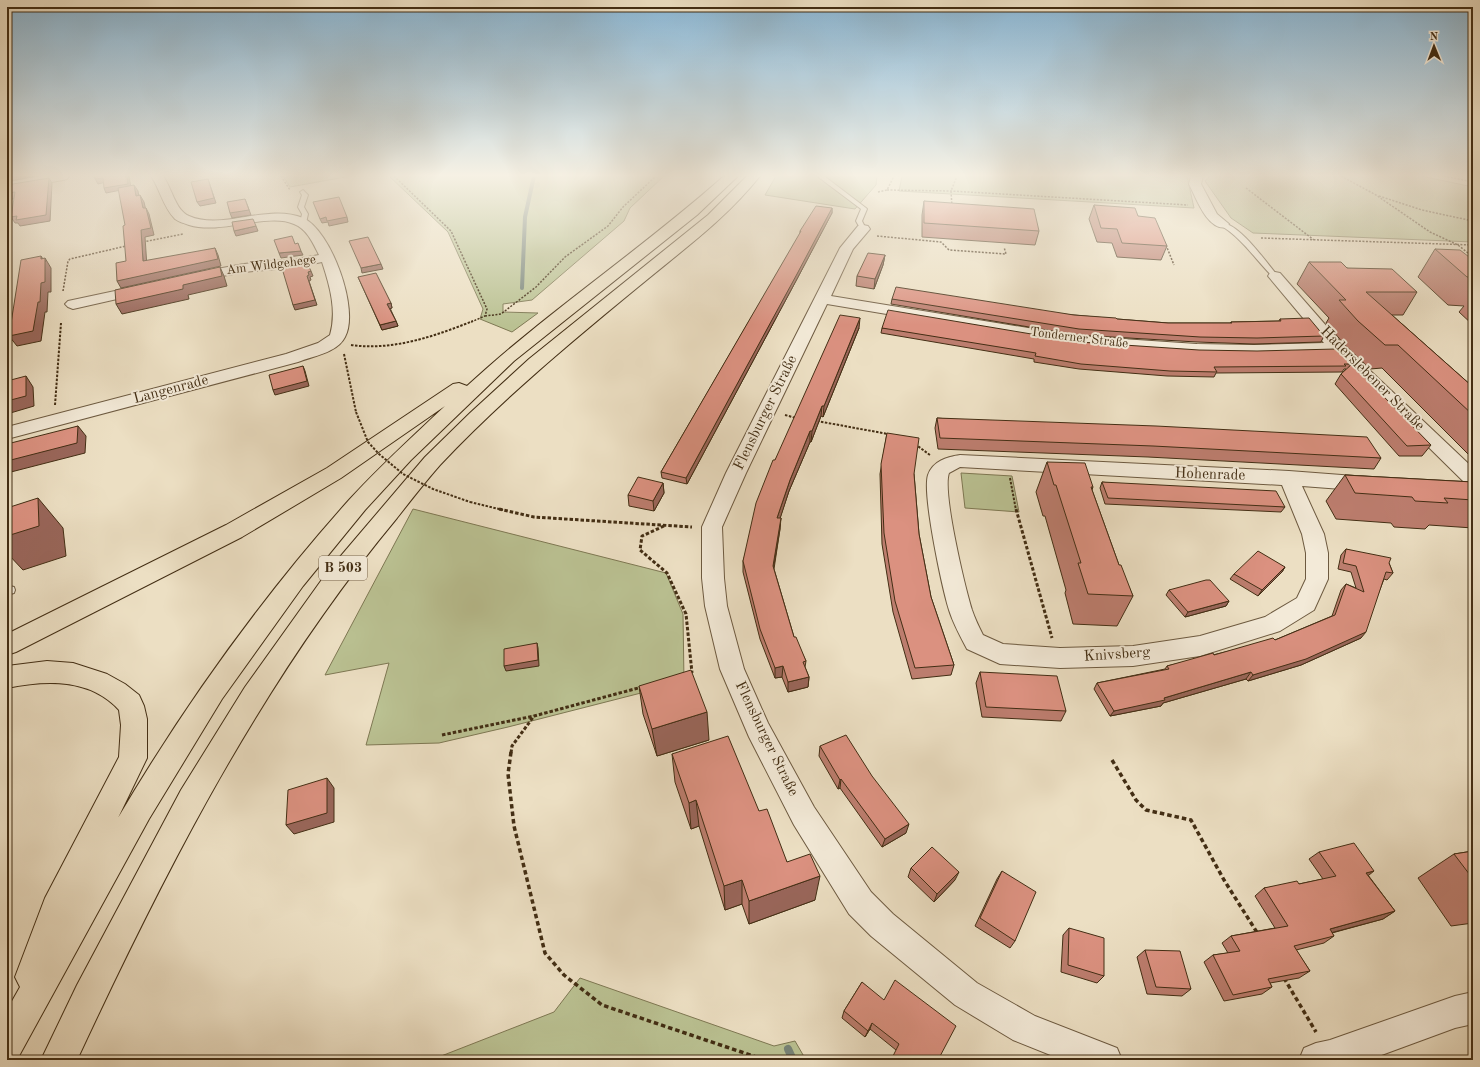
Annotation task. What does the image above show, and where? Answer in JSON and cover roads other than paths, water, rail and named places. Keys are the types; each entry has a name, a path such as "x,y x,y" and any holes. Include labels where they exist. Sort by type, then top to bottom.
{"highway":[{"name":"B 503","path":"9,1040 139,809 213,692 296,580 357,505 404,455 508,357 674,226"},
{"name":"B 503","path":"58,1060 191,800 254,695 336,577 432,462 477,417 535,363 703,226"},
{"path":"7,645 234,531 334,473 483,372 508,357"},
{"path":"7,677 46,671 86,675 117,691 130,705 135,734 132,758 56,909 9,1040"}],"street":[{"path":"306,226 311,231 328,257"},
{"name":"Flensburger Straße","path":"861,226 846,248 823,299 736,473 712,527 713,578 716,606 732,669 758,729 804,816 860,903 882,925 966,994 1025,1028 1105,1060"},
{"name":"Am Wildgehege","path":"181,280 244,268 297,263 328,257"},
{"name":"Langenrade","path":"7,433 292,358 333,341 337,337 341,323 339,293 328,257"},
{"name":"Haderslebener Straße","path":"1275,276 1337,348 1473,478"},
{"path":"73,304 158,286"},
{"name":"Tonderner Straße","path":"823,299 1077,341 1197,349 1254,350 1337,348"},
{"name":"Hohenrade","path":"947,464 960,461 1143,472 1289,478 1389,486"},
{"name":"Knivsberg","path":"947,464 938,475 938,493 947,547 961,611 975,642 1000,654 1060,658 1133,656 1200,646 1272,624 1306,604 1317,579 1317,553 1313,534 1289,478"},
{"path":"1323,1059 1455,1012 1473,1008"}],"lane":[{"path":"1226,226 1241,237 1275,276"}],"waterway":[{"path":"522,288 525,226"},
{"path":"788,1049 793,1060"}]}
